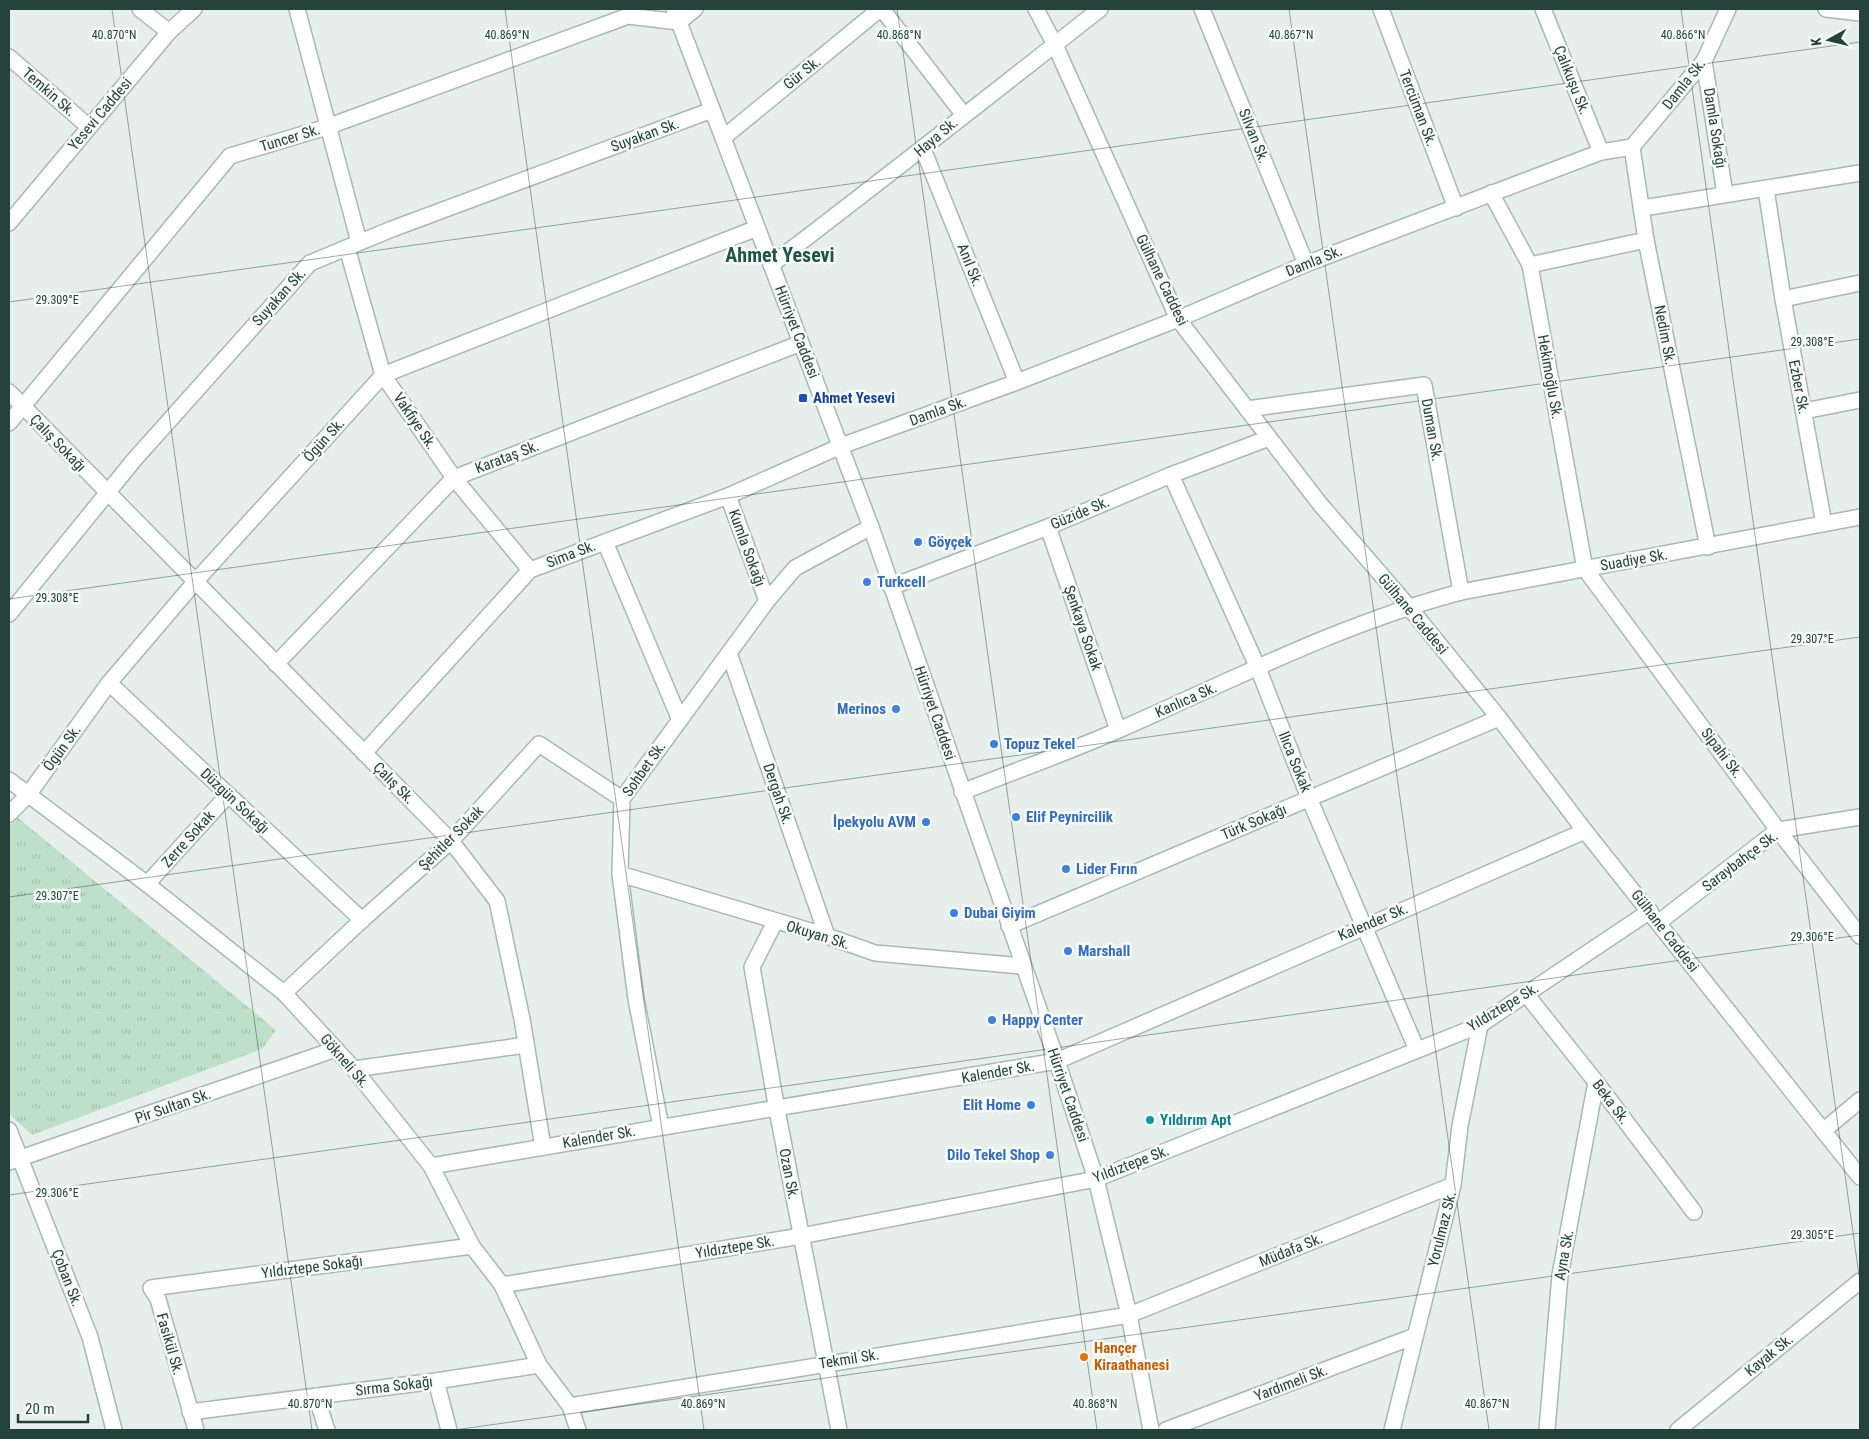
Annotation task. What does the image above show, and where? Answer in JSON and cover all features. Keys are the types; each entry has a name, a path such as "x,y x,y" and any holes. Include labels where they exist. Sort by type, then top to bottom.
{"street":[{"path":"140,9 169,32"},
{"name":"Yesevi Caddesi","path":"10,218 169,32 194,9"},
{"name":"Vakfiye Sk.","path":"297,9 327,127 383,375 454,478 530,570"},
{"path":"676,15 695,9"},
{"path":"881,9 964,114"},
{"name":"Gür Sk.","path":"723,138 881,9"},
{"name":"Gülhane Caddesi","path":"1036,9 1055,44 1178,319 1332,518 1408,606 1499,718 1585,831 1860,1177"},
{"name":"Haya Sk.","path":"771,264 923,149 964,114 1100,9"},
{"name":"Silvan Sk.","path":"1202,9 1306,264"},
{"name":"Tercüman Sk.","path":"1381,9 1456,208"},
{"name":"Çalıkuşu Sk.","path":"1543,9 1602,152"},
{"name":"Damla Sk.","path":"841,446 1017,382 1178,319 1306,264 1491,193 1602,152 1632,147 1704,61 1728,9"},
{"path":"1826,9 1860,14"},
{"name":"Tuncer Sk.","path":"9,423 230,156 327,127 628,16 676,15"},
{"name":"Hürriyet Caddesi","path":"676,15 871,527 1008,926 1057,1061 1096,1180 1130,1315 1150,1430"},
{"name":"Temkin Sk.","path":"9,57 89,127"},
{"name":"Damla Sokağı","path":"1704,61 1726,194"},
{"name":"Suyakan Sk.","path":"9,614 107,493 310,263 353,245 712,110"},
{"name":"Nedim Sk.","path":"1632,147 1643,208 1646,240 1708,547"},
{"name":"Anıl Sk.","path":"923,149 1017,382"},
{"path":"1643,208 1860,173"},
{"name":"Ezber Sk.","path":"1766,189 1783,299 1824,524"},
{"name":"Hekimoğlu Sk.","path":"1491,193 1530,264 1585,569"},
{"name":"Ögün Sk.","path":"9,814 28,795 109,682 194,582 383,375 757,228"},
{"path":"1530,264 1646,240"},
{"path":"1783,299 1860,284"},
{"name":"Karataş Sk.","path":"276,664 454,478 801,343"},
{"name":"Duman Sk.","path":"1247,410 1424,385 1461,592"},
{"name":"Çalış Sokağı","path":"9,392 107,493"},
{"path":"1804,411 1860,400"},
{"name":"Güzide Sk.","path":"891,586 1048,527 1171,475 1269,438"},
{"name":"Sima Sk.","path":"364,753 530,570 728,496 841,446"},
{"name":"llıca Sokak","path":"1171,475 1258,668 1309,798 1417,1050"},
{"name":"Çalış Sk.","path":"107,493 451,841 497,901 526,1045 543,1147"},
{"name":"Kumla Sokağı","path":"728,496 767,601"},
{"name":"Suadiye Sk.","path":"1408,606 1461,592 1860,517"},
{"name":"Sohbet Sk.","path":"661,1127 636,999 620,874 622,799 767,601 795,568 871,527"},
{"name":"Şenkaya Sokak","path":"1048,527 1118,730"},
{"path":"605,542 680,720"},
{"name":"Sipahi Sk.","path":"1585,569 1778,830 1860,936"},
{"name":"Kanlıca Sk.","path":"962,792 1118,730 1258,668 1408,606"},
{"name":"Dergah Sk.","path":"729,653 827,936"},
{"name":"Düzgün Sokağı","path":"109,682 362,920"},
{"name":"Türk Sokağı","path":"1008,926 1499,718"},
{"name":"Şehitler Sokak","path":"284,993 451,841 539,744 622,799"},
{"name":"Gökneli Sk.","path":"9,780 147,884 284,993 354,1069 431,1166 472,1246 502,1285 539,1365 570,1406 578,1430"},
{"name":"Zerre Sokak","path":"147,884 228,795"},
{"name":"Saraybahçe Sk.","path":"1654,916 1778,830 1860,817"},
{"name":"Kalender Sk.","path":"431,1166 661,1127 777,1110 1057,1061 1585,831"},
{"name":"Okuyan Sk.","path":"620,874 775,922 827,936 875,953 1022,966"},
{"name":"Yıldıztepe Sk.","path":"502,1285 801,1236 1096,1180 1480,1025 1526,994 1654,916"},
{"name":"Ozan Sk.","path":"775,922 752,967 777,1110 828,1363 839,1430"},
{"name":"Beka Sk.","path":"1526,994 1596,1082 1694,1212"},
{"name":"Yorulmaz Sk.","path":"1392,1430 1453,1185 1460,1126 1480,1025"},
{"path":"354,1069 526,1045"},
{"name":"Pir Sultan Sk.","path":"14,1160 336,1049"},
{"name":"Ayna Sk.","path":"1547,1430 1560,1275 1596,1082"},
{"path":"1823,1130 1860,1100"},
{"name":"Çoban Sk.","path":"9,1130 14,1160 90,1337 109,1430"},
{"name":"Müdafa Sk.","path":"1130,1315 1453,1185"},
{"name":"Yıldıztepe Sokağı","path":"151,1288 472,1246"},
{"name":"Kayak Sk.","path":"1678,1430 1860,1281"},
{"name":"Fasikül Sk.","path":"151,1288 158,1299 196,1430"},
{"name":"Tekmil Sk.","path":"570,1406 1130,1315"},
{"name":"Yardımeli Sk.","path":"1166,1430 1415,1336"},
{"name":"Sırma Sokağı","path":"190,1412 436,1381 539,1365"},
{"path":"436,1381 449,1430"},
{"path":"316,1396 327,1430"}],"green space":[{"path":"17,817 276,1030 262,1049 32,1135 9,1114 9,825"}],"place":[{"name":"Ahmet Yesevi","path":"803,398"},
{"name":"Göyçek","path":"918,542"},
{"name":"Turkcell","path":"867,582"},
{"name":"Merinos","path":"896,709"},
{"name":"Topuz Tekel","path":"994,744"},
{"name":"Elif Peynircilik","path":"1016,817"},
{"name":"İpekyolu AVM","path":"926,822"},
{"name":"Lider Fırın","path":"1066,869"},
{"name":"Dubai Giyim","path":"954,913"},
{"name":"Marshall","path":"1068,951"},
{"name":"Happy Center","path":"992,1020"},
{"name":"Elit Home","path":"1031,1105"},
{"name":"Yıldırım Apt","path":"1150,1120"},
{"name":"Dilo Tekel Shop","path":"1050,1155"},
{"name":"Hançer Kiraathanesi","path":"1084,1357"}],"district":[{"name":"Ahmet Yesevi","path":"780,255"}]}
